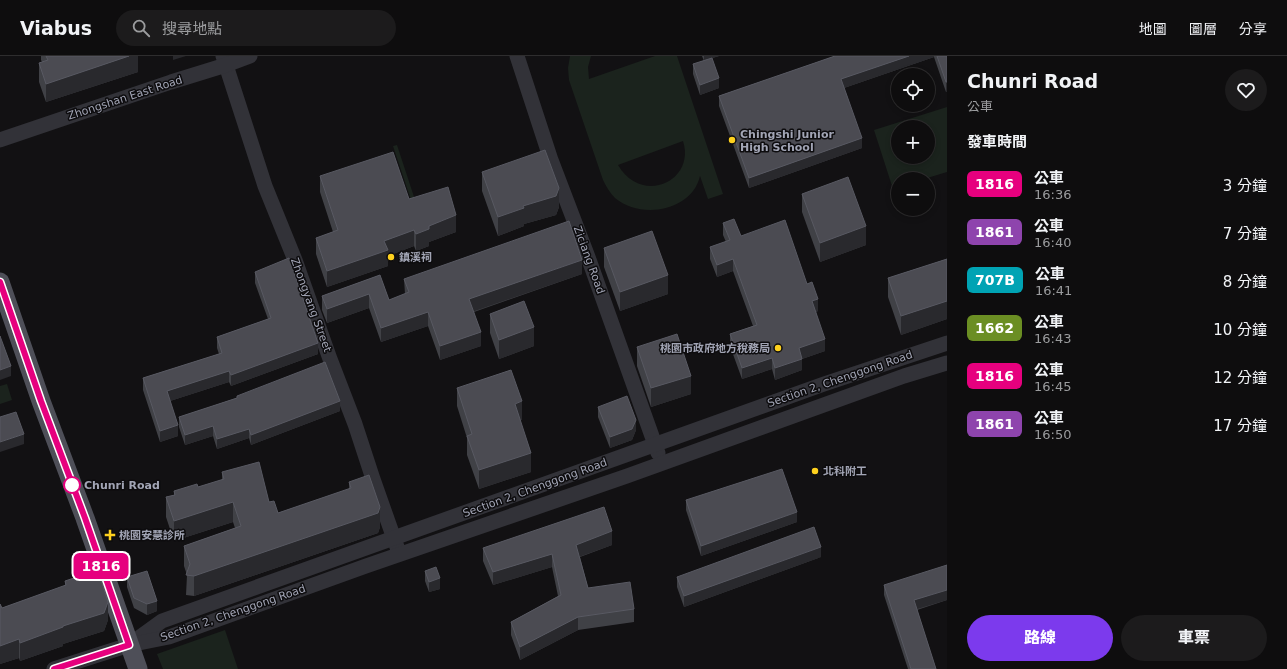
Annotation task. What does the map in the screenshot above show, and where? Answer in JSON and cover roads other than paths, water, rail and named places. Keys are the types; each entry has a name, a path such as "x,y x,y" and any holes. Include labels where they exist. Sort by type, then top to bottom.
{"main road":[{"path":"0,282 41,401 85,518 138,669"}],"street":[{"name":"Zhongshan East Road","path":"0,140 171,82 224,61 250,56"},
{"name":"Ziciang Road","path":"517,56 551,160 588,256 662,463"},
{"name":"Zhongyang Street","path":"224,61 264,186 295,260 355,424 400,554"},
{"name":"Section 2, Chenggong Road","path":"129,645 162,621 824,384 947,343"},
{"name":"Section 2, Chenggong Road","path":"54,669 129,645 169,638 400,554 947,362"},
{"path":"824,384 831,402"},
{"path":"751,410 758,429"}],"place":[{"name":"Chingshi Junior High School","path":"732,140"},
{"name":"鎮溪祠","path":"391,257"},
{"name":"桃園市政府地方稅務局","path":"778,348"},
{"name":"北科附工","path":"815,471"},
{"name":"Chunri Road","path":"72,485"},
{"name":"桃園安慧診所","path":"110,535"}]}
